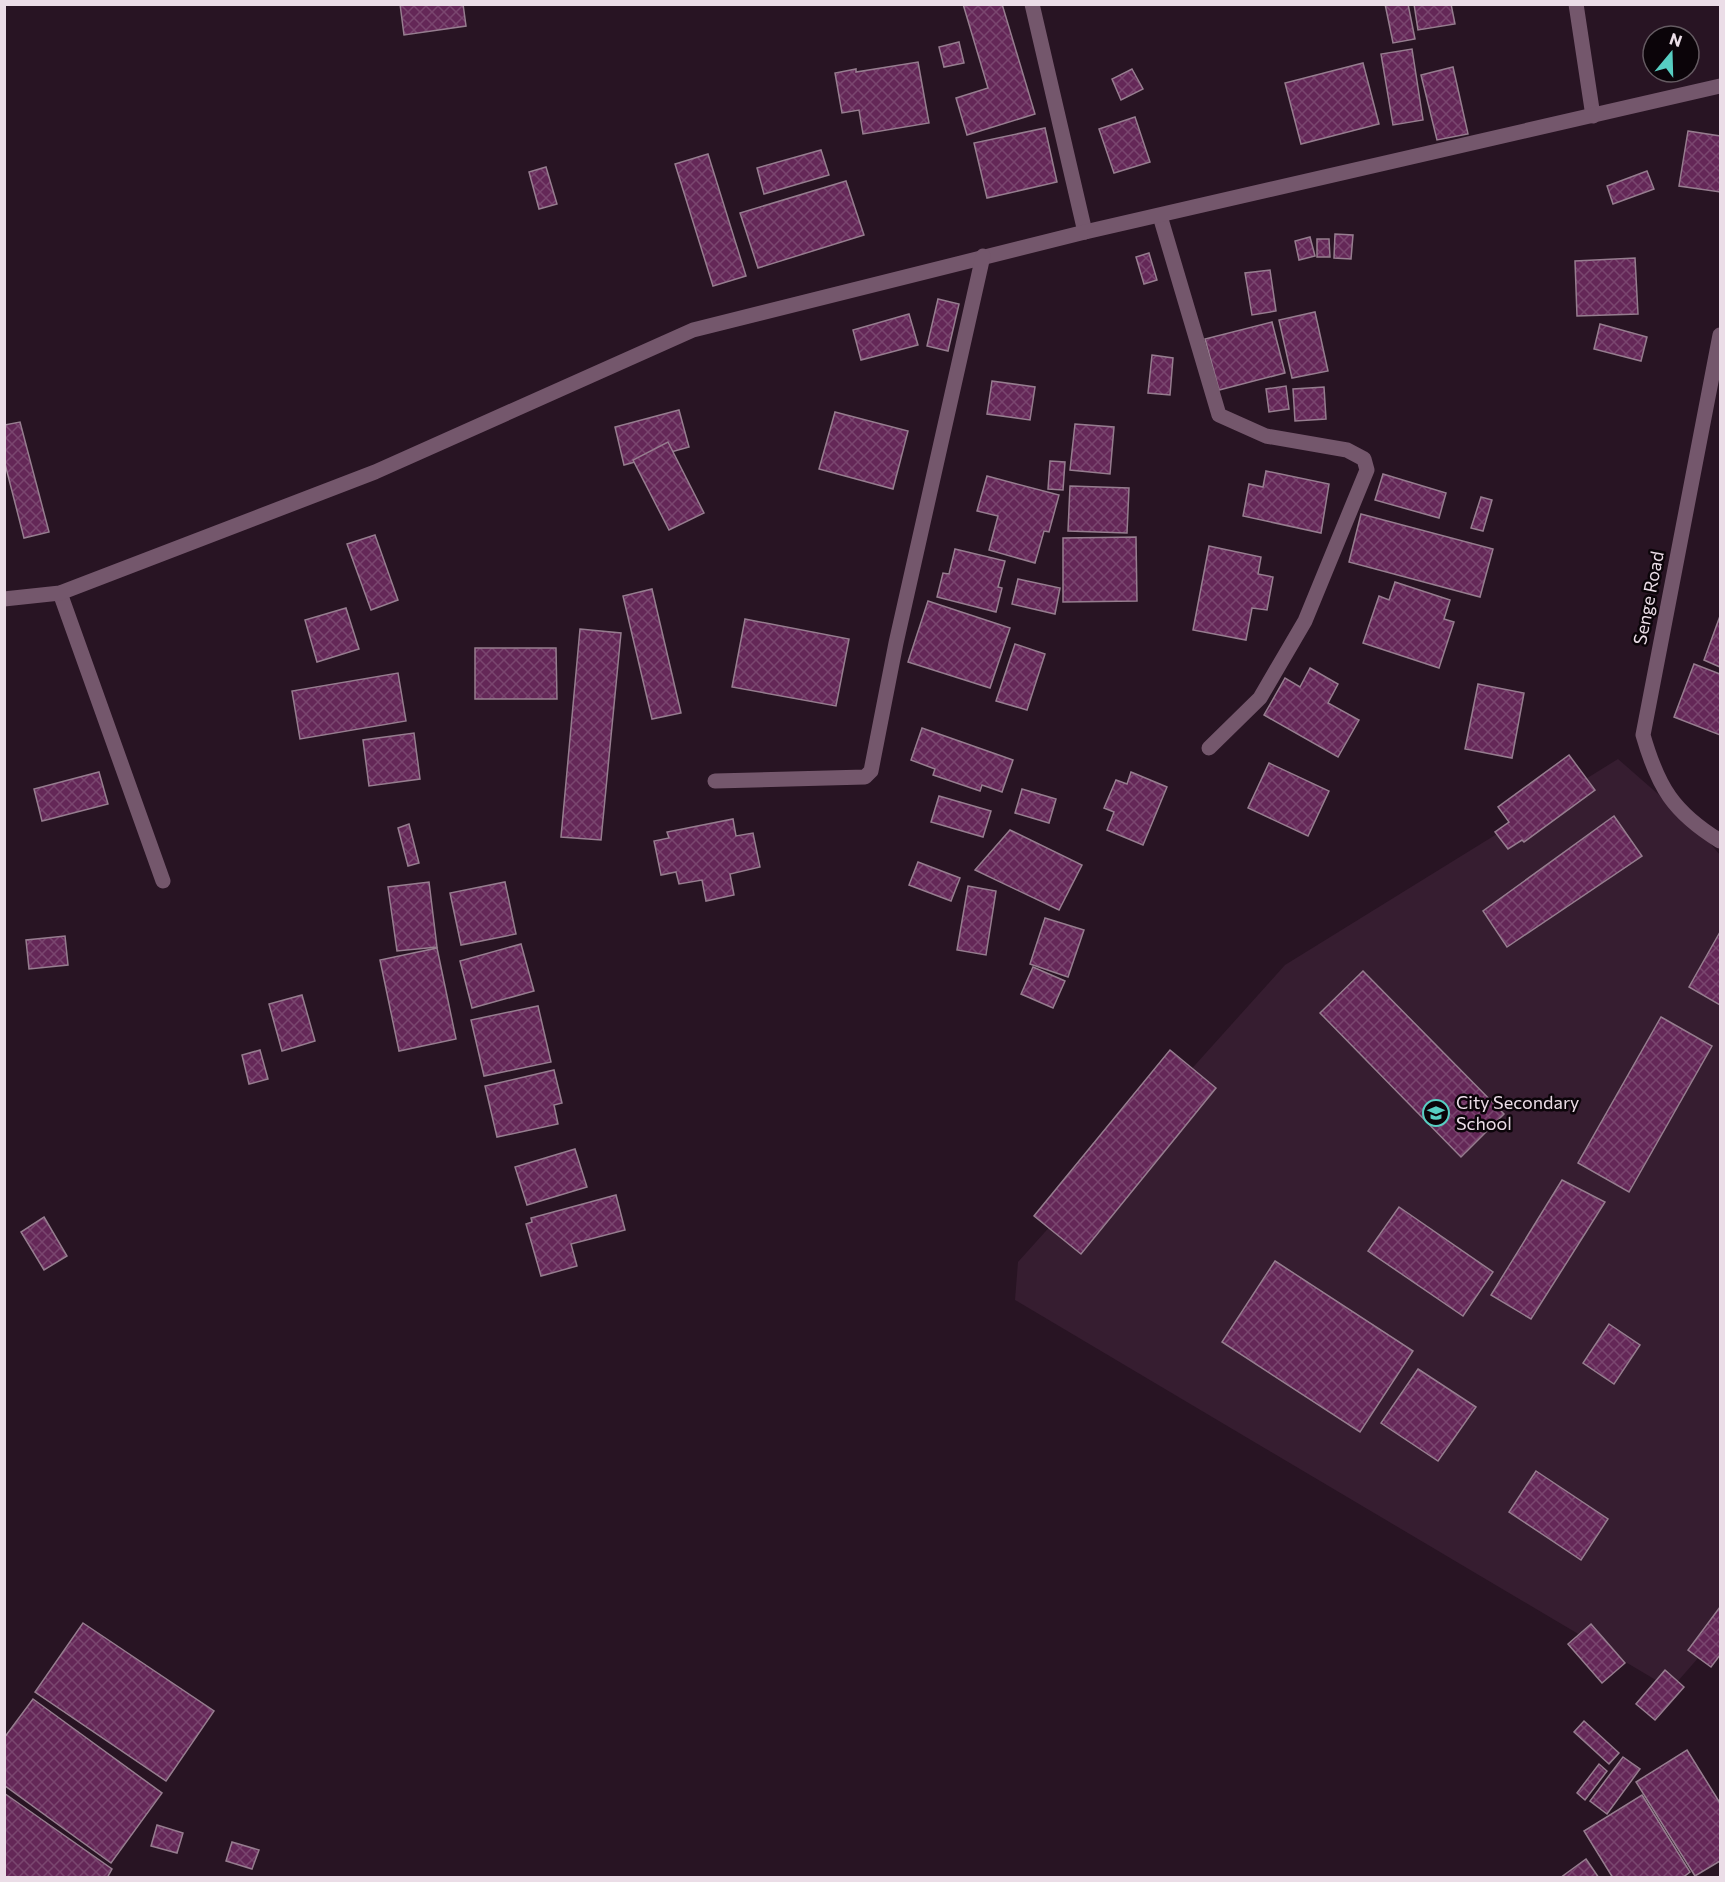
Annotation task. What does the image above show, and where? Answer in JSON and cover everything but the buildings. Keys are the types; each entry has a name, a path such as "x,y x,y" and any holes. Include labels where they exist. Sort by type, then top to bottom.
{"street":[{"path":"1032,4 1085,232"},
{"path":"1576,4 1593,116"},
{"path":"4,598 60,593 375,472 693,330 983,256 1720,86"},
{"path":"1160,216 1219,415 1266,436 1347,450 1364,459 1366,470 1305,621 1260,698 1209,748"},
{"path":"715,782 865,777 871,771 896,643 983,256"},
{"name":"Senge Road","path":"1720,335 1643,735 1654,771 1673,804 1699,828 1720,841"},
{"path":"60,593 163,881"}],"shaded area":[{"name":"City Secondary School","path":"1618,759 1698,829 1720,855 1720,1633 1671,1689 1015,1300 1018,1262 1285,965"}],"place":[{"name":"City Secondary School","path":"1436,1113"}]}
